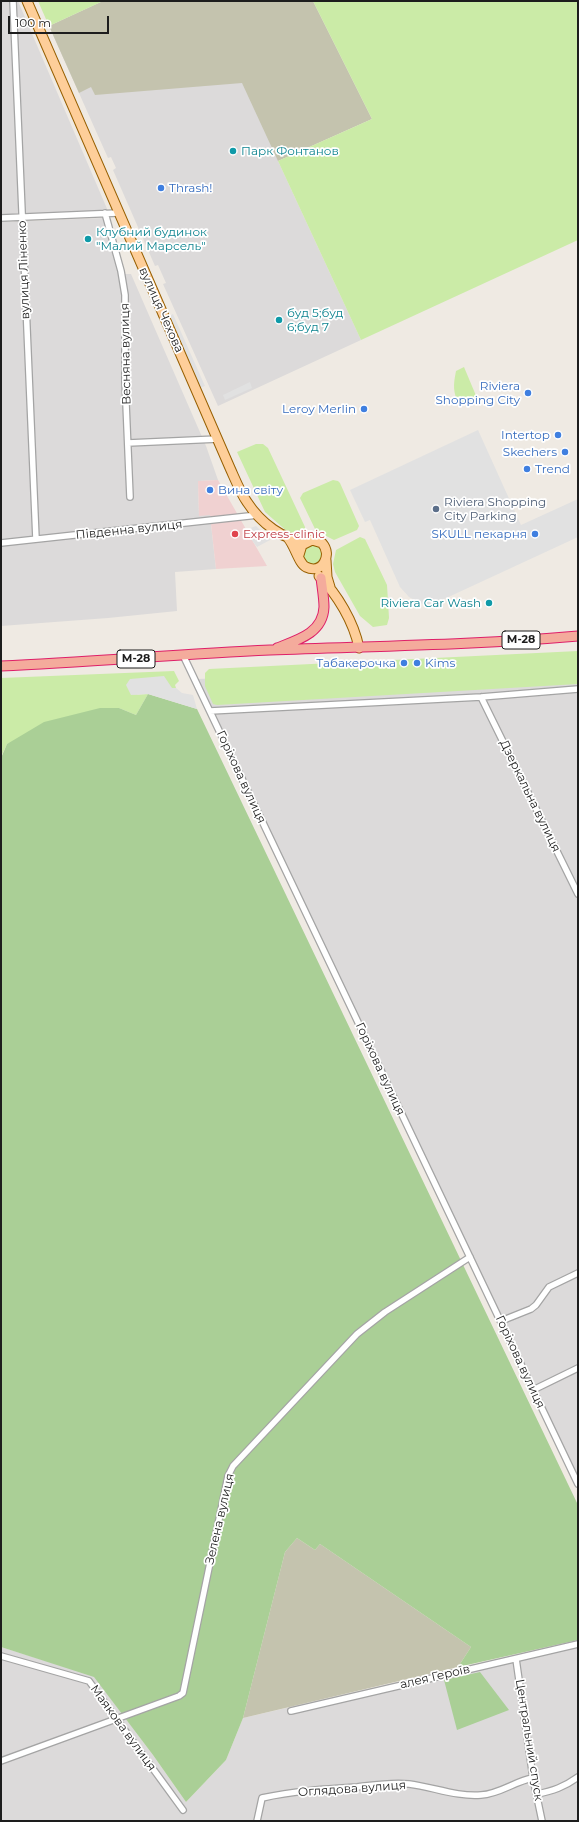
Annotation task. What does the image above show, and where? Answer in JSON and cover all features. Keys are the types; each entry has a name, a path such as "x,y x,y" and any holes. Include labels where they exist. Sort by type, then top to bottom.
{"highway":[{"path":"270,650 306,636 319,624 323,616 324,606 320,578"},
{"name":"М-28","path":"1,666 92,662 270,650 359,648 532,640 578,636"}],"main road":[{"name":"вулиця Чехова","path":"27,1 118,213 246,502 258,515 282,536 298,541 308,541"},
{"name":"вулиця Чехова","path":"288,538 298,555"},
{"path":"333,594 327,577 327,553 322,543 316,540 308,541 300,548 298,555 301,562 320,578 333,594 353,628 359,648"},
{"path":"306,567 316,568 322,565 326,560"}],"street":[{"name":"вулиця Ліненко","path":"13,1 36,539"},
{"name":"Весняна вулиця","path":"105,213 125,295 125,380 130,497"},
{"path":"1,218 118,213"},
{"path":"128,442 218,439"},
{"name":"Південна вулиця","path":"1,543 258,515"},
{"name":"Горіхова вулиця","path":"183,655 578,1482"},
{"path":"210,711 481,697 578,690"},
{"name":"Дзеркальна вулиця","path":"481,697 578,894"},
{"name":"Зелена вулиця","path":"1,1761 179,1696 183,1693 228,1476 233,1466 358,1334 385,1312 470,1257"},
{"path":"501,1321 531,1309 536,1305 549,1287 578,1273"},
{"path":"533,1390 578,1368"},
{"name":"алея Героїв","path":"291,1711 578,1644"},
{"name":"Маякова вулиця","path":"1,1656 89,1681 183,1810"},
{"name":"Центральний спуск","path":"516,1659 533,1778 542,1821"},
{"path":"537,1794 553,1792 563,1788 578,1777"},
{"name":"Оглядова вулиця","path":"257,1821 262,1798 276,1795 320,1789 408,1784 454,1793 481,1795 493,1793 520,1781 533,1778"}],"shaded area":[{"path":"1,1 18,1 108,211 1,215"},
{"path":"103,1 313,1 278,161 361,340 218,406 163,284 166,283 158,265 155,266 113,170 116,168 111,157 108,158 49,26"},
{"path":"103,1 313,1 372,119 278,161 242,83 95,95 91,87 79,93 49,26"},
{"path":"103,218 124,274 131,274 206,446 218,480 198,481 199,515 210,515 216,569 175,572 177,611 1,626 1,222"},
{"path":"173,314 205,386 200,388 169,316"},
{"path":"250,382 252,388 225,400 223,395"},
{"name":"Riviera Shopping City Parking","path":"478,430 521,525 578,499 578,537 429,606 422,604 409,597 400,587 370,520 365,522 350,490"},
{"path":"218,480 267,566 216,569 210,515 199,516 198,481"},
{"path":"256,526 270,540 257,547 244,530"},
{"path":"578,662 578,1479 198,679"},
{"path":"164,676 172,688 176,688 182,693 193,695 197,709 148,694 131,695 126,685 130,679"},
{"path":"297,1538 315,1550 320,1544 471,1647 458,1667 243,1718 285,1552"},
{"path":"578,1640 578,1821 1,1821 1,1647 94,1676 186,1802 226,1760 243,1718"}],"green space":[{"path":"38,1 103,1 49,26"},
{"path":"313,1 578,1 578,240 361,340 278,161 372,119"},
{"path":"464,367 477,398 459,406 454,388 454,381 456,371"},
{"path":"256,444 263,444 268,448 305,527 305,533 303,536 289,533 265,512 237,452"},
{"path":"333,480 340,483 359,526 357,530 334,540 316,531 300,498 303,493"},
{"path":"360,537 365,539 387,585 389,618 387,625 373,627 360,616 335,572 333,564 336,550"},
{"path":"317,543 325,555 315,566 304,562 301,551 303,548"},
{"path":"578,651 578,684 217,705 213,704 205,686 205,673 209,669"},
{"path":"174,671 179,681 175,685 176,688 131,695 148,694 136,715 119,708 7,744 1,757 1,678"},
{"path":"148,694 197,709 578,1505 578,1640 458,1667 471,1647 320,1544 315,1550 297,1538 285,1552 243,1718 226,1760 186,1802 153,1755 94,1677 1,1647 1,758 7,744 44,722 100,708 119,708 136,715"},
{"path":"480,1672 509,1710 457,1730 444,1680"}],"place":[{"name":"Парк Фонтанов","path":"233,151"},
{"name":"Thrash!","path":"161,188"},
{"name":"Клубний будинок \"Малий Марсель\"","path":"88,239"},
{"name":"буд 5;буд 6;буд 7","path":"279,320"},
{"name":"Riviera Shopping City","path":"528,393"},
{"name":"Leroy Merlin","path":"364,409"},
{"name":"Intertop","path":"558,435"},
{"name":"Skechers","path":"565,452"},
{"name":"Trend","path":"527,469"},
{"name":"Вина світу","path":"210,490"},
{"name":"Riviera Shopping City Parking","path":"436,509"},
{"name":"Express-clinic","path":"235,534"},
{"name":"SKULL пекарня","path":"535,534"},
{"name":"Riviera Car Wash","path":"489,603"},
{"name":"Табакерочка","path":"404,663"},
{"name":"Kims","path":"417,663"}]}
